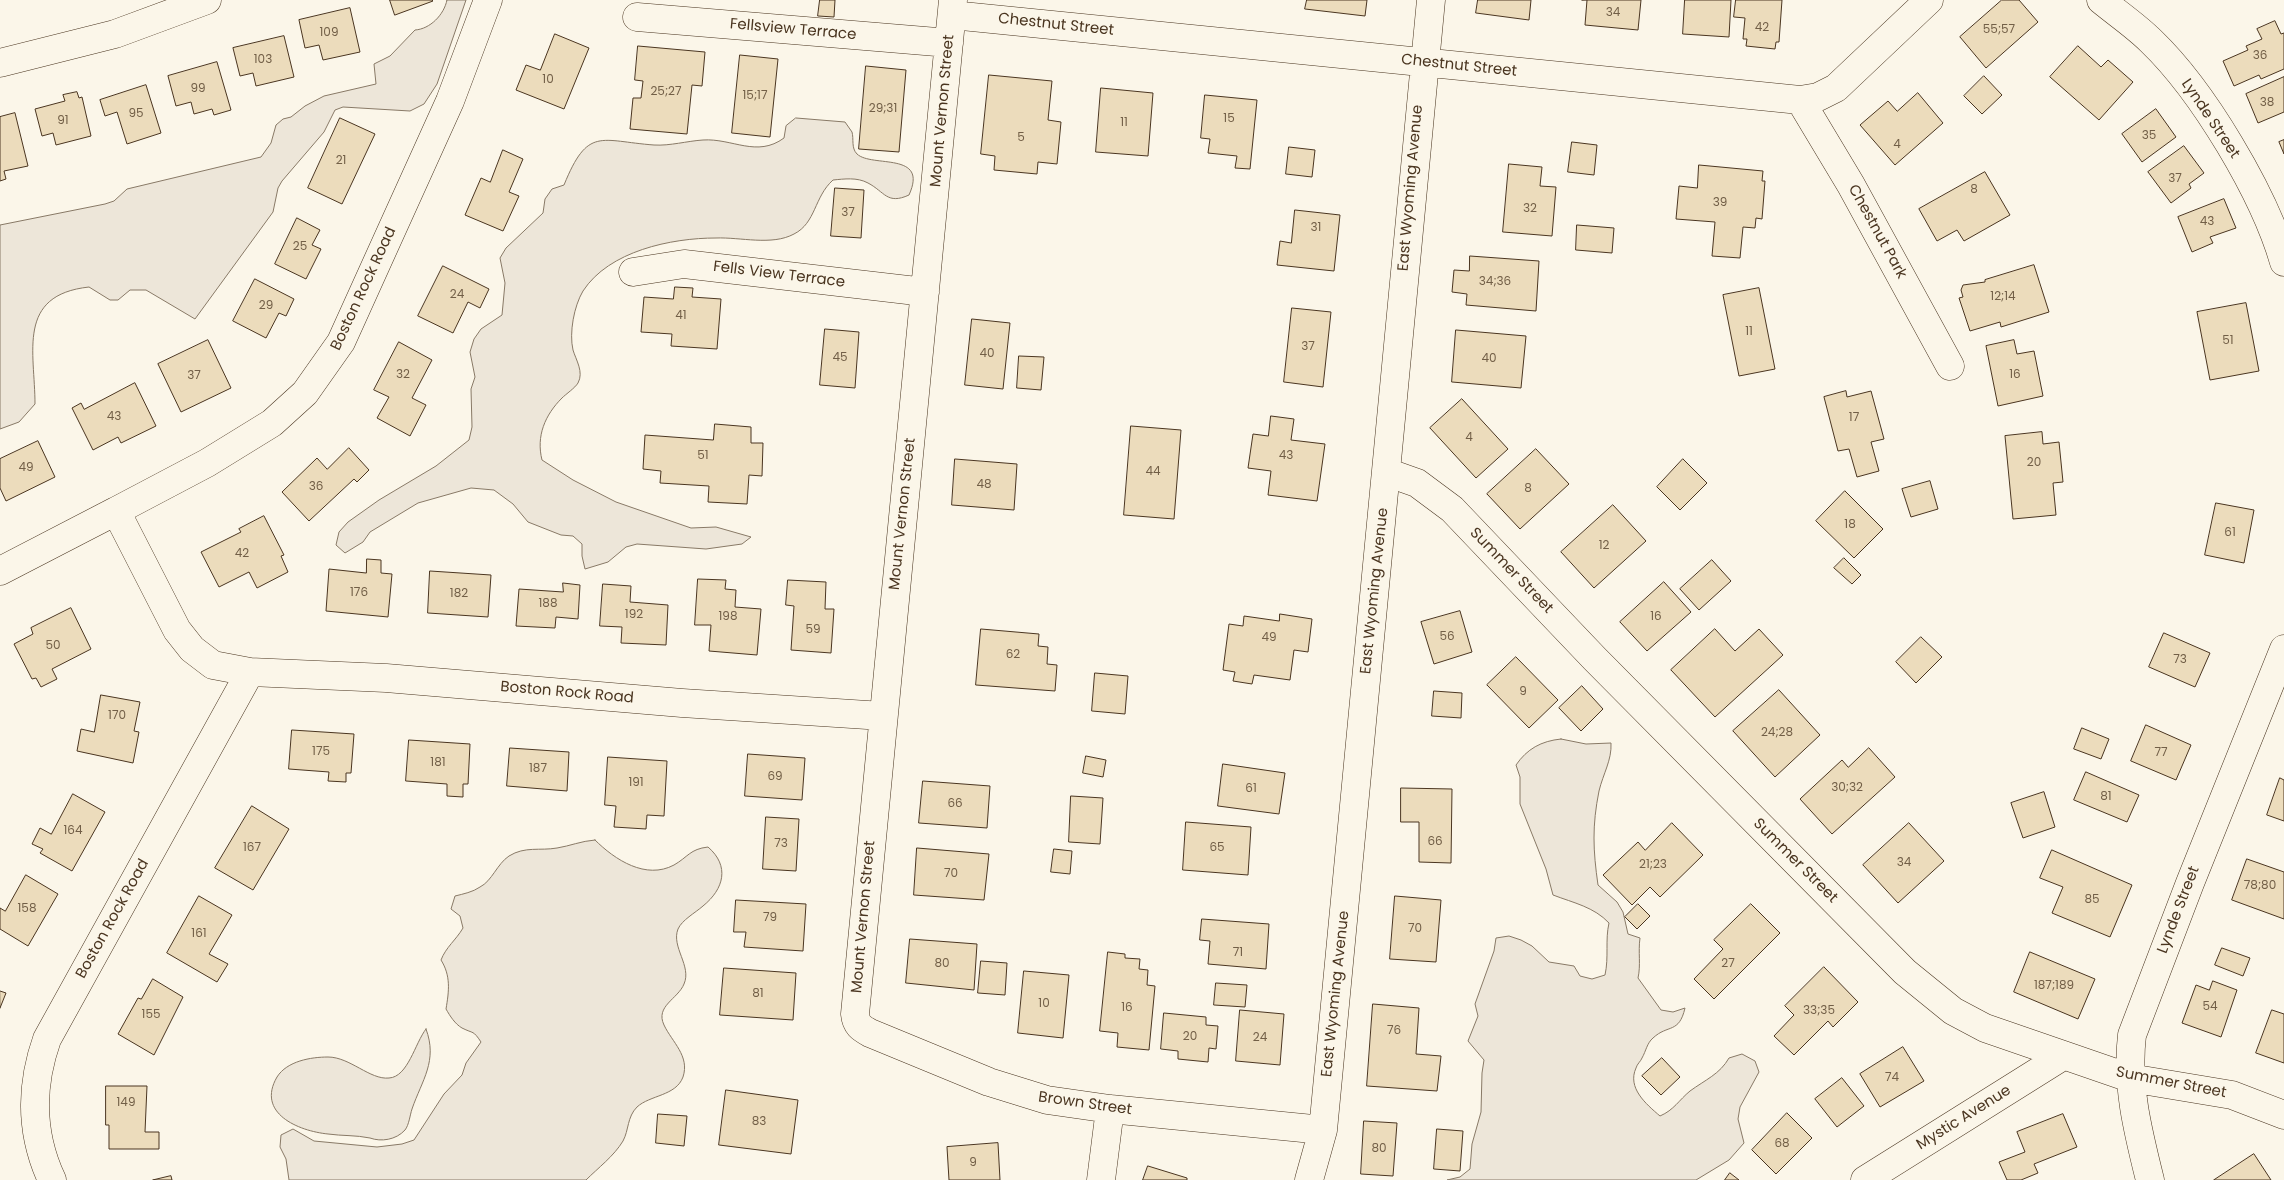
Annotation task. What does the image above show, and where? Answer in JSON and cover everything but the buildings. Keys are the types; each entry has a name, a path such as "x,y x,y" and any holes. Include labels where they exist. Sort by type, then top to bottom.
{"street":[{"path":"0,63 115,34 207,0"},
{"name":"Boston Rock Road","path":"0,571 207,463 272,423 298,400 341,342 446,110 488,0"},
{"name":"East Wyoming Avenue","path":"1309,1180 1323,1130 1423,62 1431,0"},
{"name":"Chestnut Street","path":"952,7 1423,62 1800,100 1818,97 1836,88 1929,0"},
{"name":"Lynde Street","path":"2101,0 2152,41 2199,100 2239,162 2269,223 2284,262"},
{"name":"Mount Vernon Street","path":"860,1027 855,1014 952,7"},
{"name":"Fellsview Terrace","path":"637,17 949,43"},
{"name":"Chestnut Park","path":"1800,100 1851,185 1950,366"},
{"name":"Fells View Terrace","path":"633,272 684,264 925,292"},
{"name":"Summer Street","path":"1386,472 1417,483 1452,509 1595,659 1921,987 1970,1021 2063,1056 2130,1078 2232,1095 2284,1115"},
{"name":"Boston Rock Road","path":"116,511 177,630 192,649 213,665 250,672 386,678 691,703 883,716"},
{"name":"Lynde Street","path":"2150,1180 2136,1125 2130,1078 2129,1054 2132,1035 2190,882 2284,649"},
{"name":"Boston Rock Road","path":"52,1180 40,1150 34,1102 38,1070 47,1039 250,672"},
{"name":"Brown Street","path":"860,1027 989,1082 1047,1100 1110,1109 1323,1130"},
{"name":"Mystic Avenue","path":"1865,1180 2063,1056"},
{"path":"1101,1180 1110,1109"}],"shaded area":[{"path":"447,0 466,0 437,84 424,104 410,111 343,107 335,110 324,132 282,181 278,188 273,212 195,319 146,290 130,290 118,300 110,300 89,287 66,292 50,301 40,314 35,329 33,346 35,404 19,422 0,429 0,225 105,204 114,201 127,189 261,157 271,143 276,125 283,119 291,117 305,106 324,96 376,84 374,64 390,56 415,30 426,27 436,20 443,11"},
{"path":"796,118 845,122 852,132 853,146 857,154 864,158 905,166 911,172 913,181 909,195 896,199 887,196 864,181 850,179 833,180 822,194 807,223 794,234 785,238 756,240 716,238 661,244 625,257 608,266 594,277 583,291 577,304 573,320 572,343 580,370 580,379 577,385 551,411 543,426 540,443 542,460 573,480 616,502 691,528 716,527 751,537 742,544 706,549 637,544 626,547 608,562 585,569 582,544 573,536 561,535 528,522 513,504 494,490 471,488 418,503 370,532 363,542 345,553 336,545 339,532 348,522 379,500 436,466 469,440 472,427 471,389 475,377 470,352 474,339 481,329 502,315 505,283 500,258 506,248 543,213 545,199 552,189 564,185 581,153 589,145 598,141 608,140 660,145 714,140 744,146 764,146 774,144 784,138 786,126"},
{"path":"1561,739 1586,744 1611,743 1609,761 1599,791 1595,816 1594,849 1598,885 1617,902 1623,912 1628,934 1640,938 1638,978 1661,1010 1673,1012 1685,1008 1680,1022 1658,1034 1648,1045 1634,1075 1634,1082 1639,1095 1660,1116 1673,1108 1690,1091 1717,1073 1729,1058 1742,1054 1755,1061 1759,1072 1740,1107 1738,1119 1744,1143 1729,1160 1696,1180 1447,1180 1460,1177 1470,1169 1472,1144 1481,1112 1484,1060 1468,1041 1478,1016 1475,1004 1494,951 1496,938 1509,936 1521,940 1532,946 1549,962 1574,966 1580,976 1592,979 1605,975 1609,923 1590,909 1553,895 1546,869 1520,804 1520,777 1516,765 1525,754 1535,747"},
{"path":"595,840 621,861 631,866 653,870 674,865 693,851 708,847 715,854 722,870 720,885 716,892 703,906 682,923 678,929 677,943 684,963 686,977 681,989 668,1003 662,1013 662,1018 684,1062 685,1069 680,1083 669,1092 637,1107 631,1115 623,1141 611,1157 586,1180 289,1180 286,1159 280,1147 281,1135 293,1129 314,1141 377,1147 402,1144 414,1140 444,1094 462,1075 466,1063 481,1042 475,1034 457,1024 446,1009 448,978 441,960 463,928 460,916 451,909 455,896 471,892 484,884 505,859 515,853 527,850 551,849"},
{"path":"426,1029 430,1051 427,1070 408,1125 397,1136 379,1140 360,1136 316,1132 293,1124 283,1118 276,1110 272,1101 272,1090 277,1077 287,1067 300,1061 328,1057 344,1061 375,1076 389,1078 396,1076 406,1066"}]}
